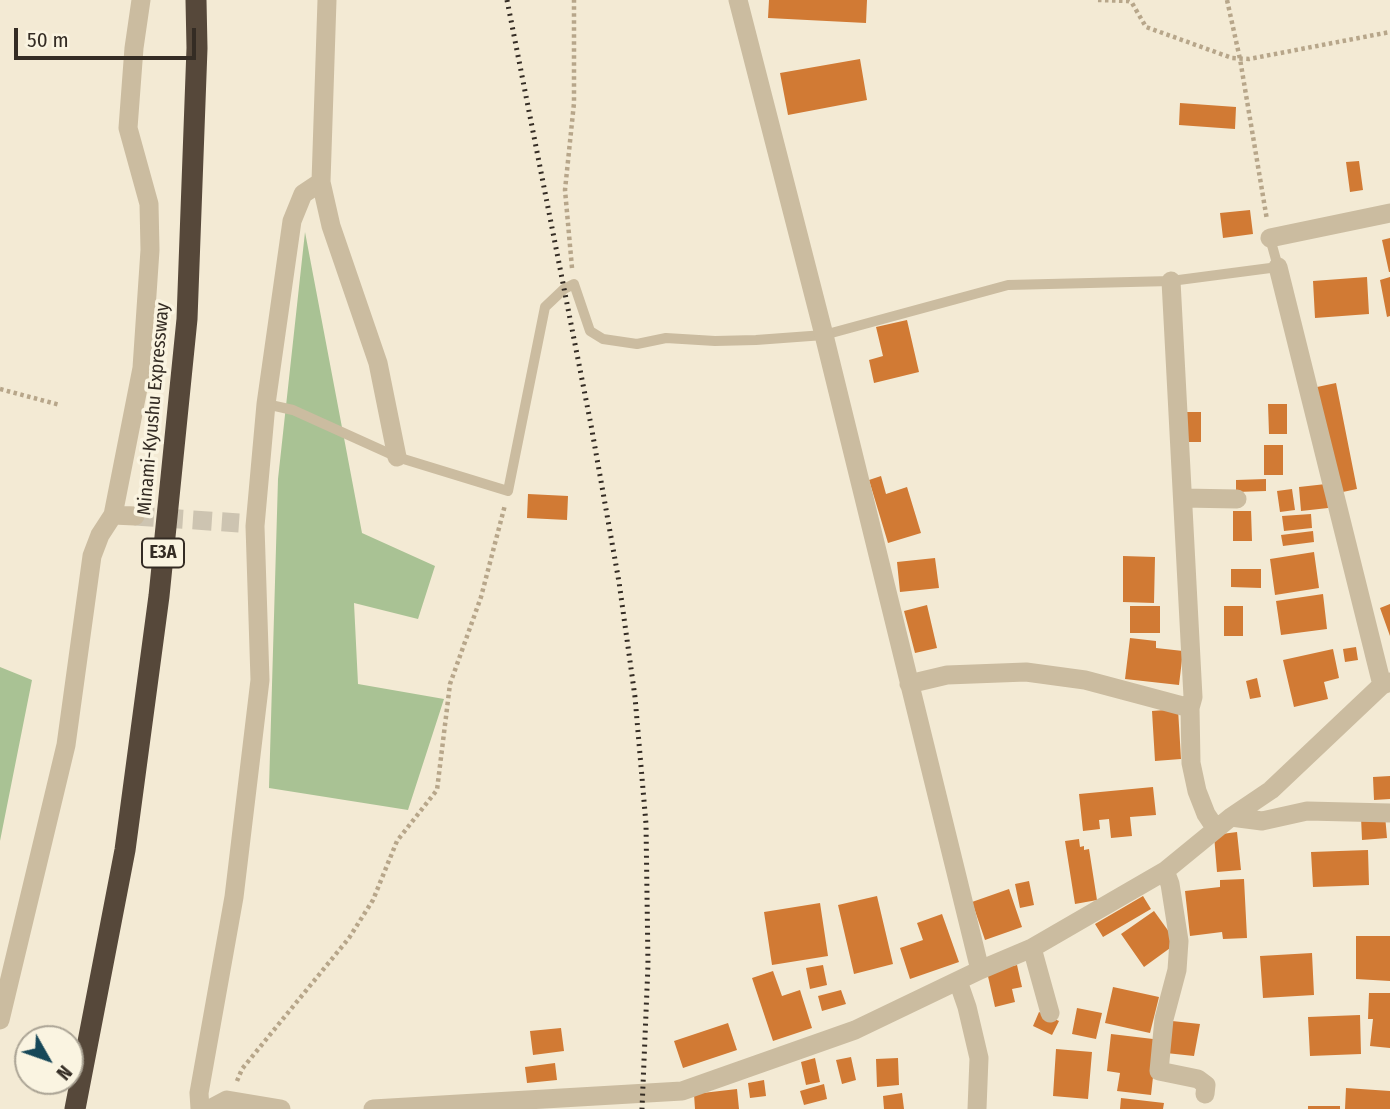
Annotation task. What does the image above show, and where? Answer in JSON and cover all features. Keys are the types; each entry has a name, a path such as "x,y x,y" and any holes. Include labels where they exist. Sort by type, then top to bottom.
{"highway":[{"name":"Minami-Kyushu Expressway","path":"76,1104 125,850 160,582 187,318 197,48 196,0"}],"street":[{"path":"0,1020 66,745 92,556 100,535 113,515 142,368 150,250 149,204 128,128 134,48 141,0"},
{"path":"327,0 321,182 331,226 378,363 397,457"},
{"path":"738,0 824,335 980,970"},
{"path":"200,1109 199,1093 234,897 260,680 247,525 292,221 303,194 321,182"},
{"path":"1270,238 1390,214"},
{"path":"373,1109 682,1091 855,1030 1032,948 1165,871 1224,823 1271,790 1386,684 1278,267"},
{"path":"1171,281 1193,697 1190,708 1192,772 1201,802 1224,823 1262,821 1307,811 1390,813"},
{"path":"1183,498 1237,499"},
{"path":"113,515 135,516"},
{"path":"909,684 947,675 1026,672 1085,680 1190,708"},
{"path":"1165,871 1170,884 1179,942 1177,970 1164,1019 1159,1071 1198,1079 1206,1085 1205,1094"},
{"path":"1032,948 1050,1013"},
{"path":"958,981 979,1058 977,1109"},
{"path":"218,1105 281,1109"}],"lane":[{"path":"266,404 293,410 397,457 508,491 545,307 564,289 574,284 590,331 603,339 637,344 666,338 715,341 824,335 1008,285 1171,281 1278,267 1270,238"}],"path":[{"path":"574,0 574,103 565,190 574,284"},
{"path":"1098,0 1128,1 1132,3 1146,27 1240,59 1390,32"},
{"path":"1227,0 1240,59 1270,238"},
{"path":"0,389 60,405"},
{"path":"218,1105 242,1069 349,937 373,900 397,841 437,790 450,684 481,597 508,491"}],"green space":[{"path":"305,232 362,533 435,566 418,619 354,603 358,684 444,699 408,810 269,788 278,479"},
{"path":"0,667 32,680 0,841"}],"building":[{"path":"769,0 867,0 866,23 768,18"},
{"path":"860,59 867,100 788,115 780,73"},
{"path":"1180,103 1236,107 1235,129 1179,125"},
{"path":"1359,161 1363,190 1350,192 1346,162"},
{"path":"1250,210 1253,234 1223,238 1220,213"},
{"path":"1390,238 1390,272 1389,272 1382,240"},
{"path":"1367,277 1369,314 1315,318 1313,281"},
{"path":"1390,277 1390,316 1387,317 1380,280"},
{"path":"907,320 919,372 874,383 869,360 883,356 876,327"},
{"path":"1336,383 1357,489 1338,493 1317,387"},
{"path":"1268,404 1287,404 1287,434 1269,434"},
{"path":"1182,412 1201,412 1201,442 1182,442"},
{"path":"1264,445 1283,445 1283,475 1264,475"},
{"path":"881,476 886,494 907,487 921,533 888,543 869,480"},
{"path":"1266,479 1266,491 1236,492 1236,480"},
{"path":"1326,484 1328,508 1301,511 1299,487"},
{"path":"1292,489 1295,510 1280,512 1277,491"},
{"path":"528,494 568,496 567,520 527,518"},
{"path":"1233,511 1251,511 1252,541 1233,541"},
{"path":"1311,514 1312,528 1284,531 1282,516"},
{"path":"1313,531 1314,542 1283,546 1281,535"},
{"path":"1314,552 1319,588 1275,595 1270,559"},
{"path":"1123,556 1155,557 1154,603 1123,602"},
{"path":"935,558 939,588 900,592 897,562"},
{"path":"1231,569 1261,569 1261,588 1231,587"},
{"path":"1323,594 1327,629 1281,635 1276,601"},
{"path":"1390,604 1390,636 1380,608"},
{"path":"927,605 937,648 915,653 904,611"},
{"path":"1130,606 1160,606 1160,633 1130,633"},
{"path":"1224,606 1243,606 1243,636 1224,636"},
{"path":"1130,638 1156,641 1156,648 1183,651 1179,685 1125,679"},
{"path":"1356,647 1358,660 1345,662 1343,649"},
{"path":"1333,649 1339,678 1324,682 1328,699 1294,707 1283,660"},
{"path":"1257,678 1261,697 1250,699 1246,681"},
{"path":"1178,709 1181,759 1155,761 1152,711"},
{"path":"1390,776 1390,799 1374,800 1373,777"},
{"path":"1153,787 1156,815 1130,817 1132,836 1111,838 1109,819 1099,820 1100,829 1083,831 1079,794"},
{"path":"1385,815 1387,838 1362,840 1361,817"},
{"path":"1237,832 1241,870 1217,872 1214,835"},
{"path":"1079,839 1080,847 1089,849 1097,900 1075,904 1065,841"},
{"path":"1368,850 1369,885 1313,887 1311,852"},
{"path":"1244,879 1247,938 1223,939 1222,932 1190,936 1185,891 1220,887 1220,880"},
{"path":"1029,881 1034,905 1020,908 1015,884"},
{"path":"1009,889 1022,927 985,940 972,902"},
{"path":"877,896 893,964 854,974 838,905"},
{"path":"1143,896 1151,909 1103,937 1095,924"},
{"path":"820,903 828,956 772,965 764,912"},
{"path":"1154,911 1177,943 1144,967 1121,934"},
{"path":"942,914 959,962 910,979 900,948 923,940 917,923"},
{"path":"1356,936 1390,936 1390,981 1356,979"},
{"path":"1312,953 1314,995 1263,998 1260,956"},
{"path":"823,965 827,985 810,989 806,968"},
{"path":"1017,965 1022,987 1012,989 1015,1002 995,1007 987,972"},
{"path":"773,971 782,996 800,990 812,1028 773,1041 752,978"},
{"path":"1113,987 1159,997 1150,1033 1105,1023"},
{"path":"841,990 846,1004 822,1011 818,996"},
{"path":"1369,993 1390,993 1390,1048 1370,1046 1373,1019 1368,1019"},
{"path":"1077,1008 1102,1013 1096,1039 1072,1034"},
{"path":"1039,1012 1059,1021 1052,1035 1033,1026"},
{"path":"1360,1015 1361,1054 1310,1056 1308,1017"},
{"path":"1172,1021 1200,1024 1194,1056 1166,1053"},
{"path":"728,1023 737,1050 683,1068 674,1041"},
{"path":"561,1028 564,1051 533,1055 530,1031"},
{"path":"1111,1034 1153,1039 1151,1095 1117,1091 1120,1073 1107,1071"},
{"path":"1056,1049 1092,1052 1088,1099 1053,1096"},
{"path":"851,1057 856,1080 842,1084 836,1060"},
{"path":"815,1058 820,1082 806,1085 801,1062"},
{"path":"898,1058 899,1085 877,1087 876,1059"},
{"path":"555,1063 557,1080 527,1083 525,1067"},
{"path":"764,1080 766,1096 750,1098 748,1083"},
{"path":"824,1084 827,1099 804,1105 800,1091"},
{"path":"1346,1088 1390,1091 1390,1109 1345,1109"},
{"path":"737,1089 739,1109 695,1109 694,1094"},
{"path":"902,1093 904,1109 884,1109 883,1096"},
{"path":"1121,1098 1164,1103 1163,1109 1120,1109"},
{"path":"1308,1106 1340,1106 1340,1109 1308,1109"}],"tunnel":[{"path":"135,516 239,523"}],"railway":[{"path":"507,0 591,425 619,582 635,697 646,824 648,965 642,1109"}]}
